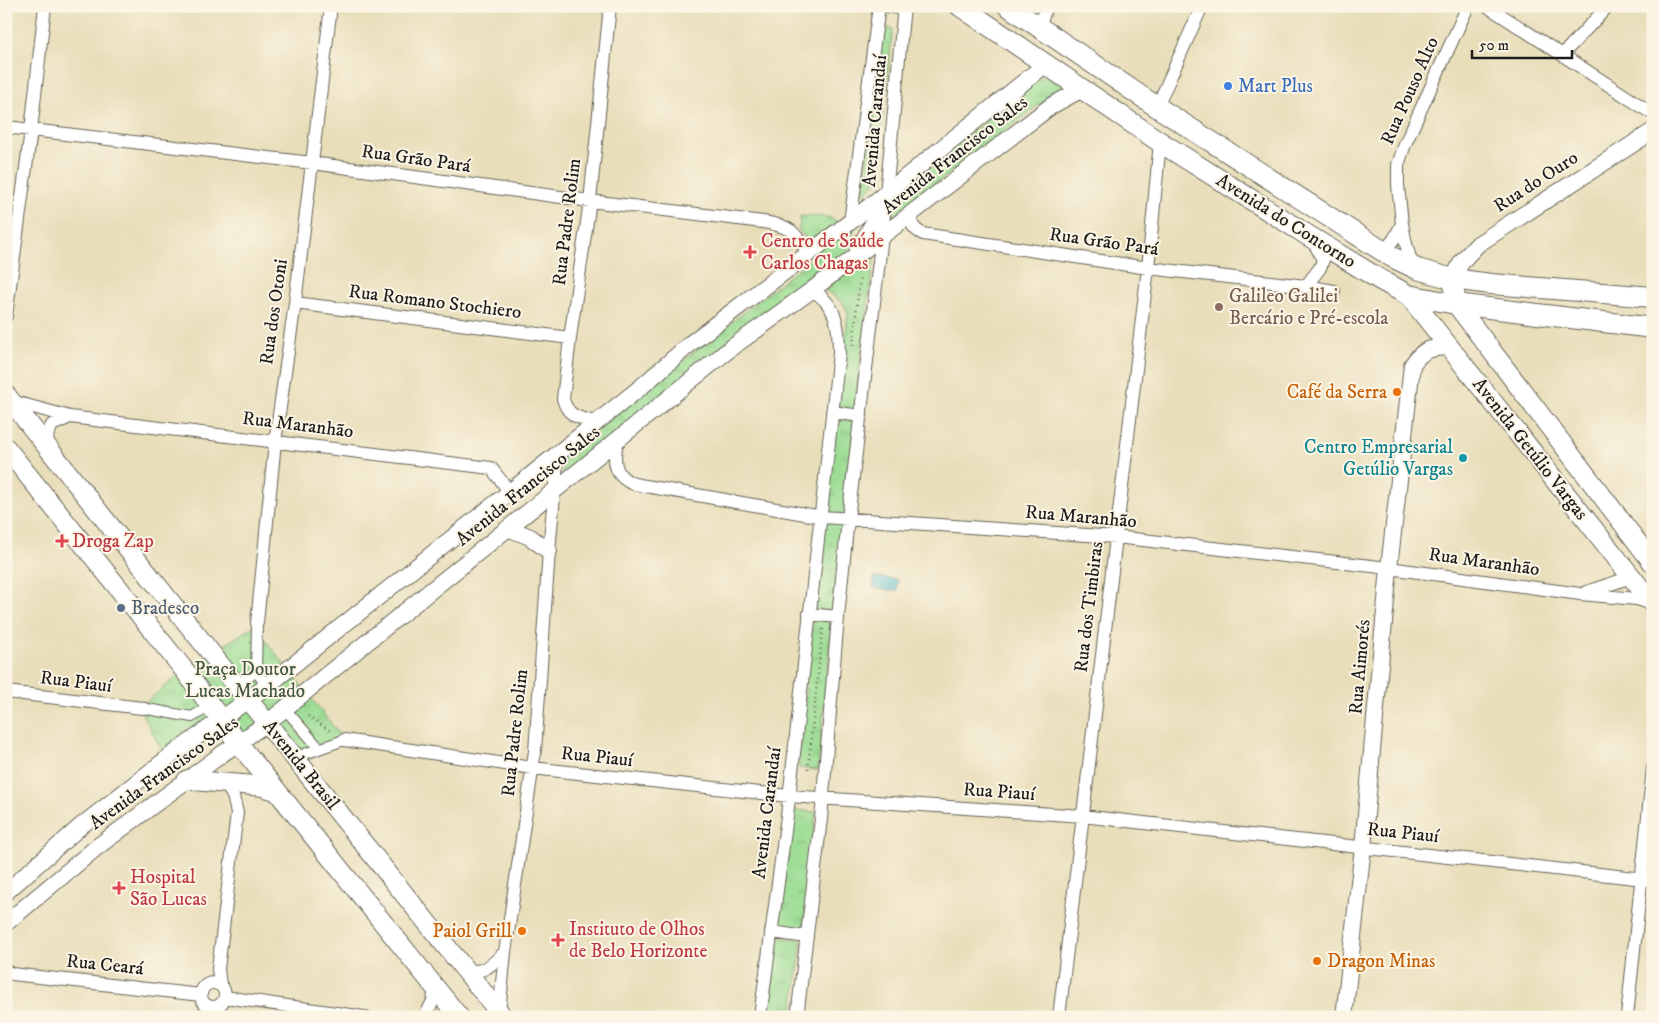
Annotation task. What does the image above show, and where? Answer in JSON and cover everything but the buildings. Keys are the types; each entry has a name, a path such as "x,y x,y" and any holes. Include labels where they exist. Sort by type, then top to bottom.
{"main road":[{"name":"Avenida do Contorno","path":"960,6 1160,142 1312,238 1379,279 1408,294 1456,304 1653,328"},
{"name":"Avenida do Contorno","path":"1008,6 1151,102 1392,257 1417,269 1453,280 1653,297"},
{"path":"1046,64 1056,58 1073,60 1112,85 1151,102"},
{"path":"1453,280 1456,304"},
{"name":"Avenida Getúlio Vargas","path":"1408,294 1653,604"},
{"name":"Avenida Getúlio Vargas","path":"1456,304 1645,541 1653,563"},
{"name":"Avenida Brasil","path":"9,398 500,1015"},
{"name":"Avenida Brasil","path":"6,448 185,671 239,744 459,1017"},
{"path":"1631,577 1640,565 1640,554 1645,541"},
{"path":"187,780 260,786 277,791"}],"street":[{"path":"6,316 31,130 44,6"},
{"name":"Rua dos Otoni","path":"257,623 275,442 295,303 331,6"},
{"name":"Rua Padre Rolim","path":"596,422 571,414 563,398 590,201 610,6"},
{"name":"Avenida Carandaí","path":"850,222 879,6"},
{"name":"Avenida Carandaí","path":"797,1017 823,798 848,518 887,191 904,8 887,6"},
{"path":"1039,26 1047,6"},
{"path":"1151,102 1202,6"},
{"name":"Rua Pouso Alto","path":"1417,269 1410,258 1402,224 1398,165 1405,144 1468,6"},
{"path":"1487,6 1653,114"},
{"path":"1562,54 1608,6"},
{"name":"Avenida Francisco Sales","path":"6,892 81,826 203,732 215,713 243,693 267,686 640,387 691,343 850,222 1046,64"},
{"name":"Avenida Francisco Sales","path":"6,923 97,847 268,723 731,348 812,290 1051,106 1082,89"},
{"name":"Rua Grão Pará","path":"6,127 312,163 590,201 777,224 789,229 799,238 808,253"},
{"name":"Rua do Ouro","path":"1453,280 1462,261 1478,244 1653,131"},
{"name":"Rua dos Timbiras","path":"1059,1017 1148,268 1160,142"},
{"path":"850,260 868,234 887,191"},
{"name":"Rua Grão Pará","path":"911,213 912,226 923,234 1148,268 1306,286 1334,291"},
{"path":"1384,251 1394,239 1402,224"},
{"path":"1306,286 1320,268 1323,260 1312,238"},
{"name":"Avenida Carandaí","path":"760,1017 789,796 809,614 822,517 839,353 839,337 831,307 822,296 812,290"},
{"name":"Rua Romano Stochiero","path":"295,303 570,338"},
{"path":"715,326 731,348"},
{"name":"Rua Aimorés","path":"1344,1017 1363,847 1389,568 1412,365 1424,351 1450,347"},
{"name":"Rua Maranhão","path":"9,398 70,417 492,468 510,492"},
{"path":"832,412 861,416"},
{"path":"49,449 47,436 52,425 70,417"},
{"name":"Rua Maranhão","path":"618,439 615,453 616,465 619,474 626,481 634,484 822,517 1116,537 1389,568 1637,600 1653,604"},
{"name":"Rua Padre Rolim","path":"500,1015 505,952 532,768 558,452"},
{"path":"508,528 530,537 549,551"},
{"name":"Rua Maranhão","path":"1580,594 1631,577"},
{"path":"809,614 838,617"},
{"path":"243,693 256,671 257,623"},
{"path":"256,671 267,686"},
{"name":"Rua Piauí","path":"6,692 142,708"},
{"path":"142,708 192,717 215,713"},
{"path":"285,709 319,748"},
{"path":"192,717 203,732"},
{"path":"296,757 344,740"},
{"name":"Rua Piauí","path":"344,740 532,768 789,796 1082,816 1647,879"},
{"path":"1627,1017 1647,879 1653,768"},
{"path":"225,783 233,796 237,813 218,969 216,1002 364,1017"},
{"path":"81,826 97,847"},
{"path":"771,932 807,937"},
{"path":"464,970 476,972 488,968 505,952"},
{"name":"Rua Ceará","path":"6,971 12,974 201,994 204,1002 216,1002"},
{"path":"424,1017 433,1001 435,986"}],"path":[{"path":"306,714 344,740"}],"green space":[{"path":"881,27 893,29 875,184 863,195"},
{"path":"1047,73 1066,84 892,218 896,192"},
{"path":"800,216 828,217 854,230 850,251 735,337 561,479 564,456 818,253 799,230"},
{"path":"875,250 854,411 838,408 848,313 842,302 824,289"},
{"path":"836,419 855,421 846,514 826,513"},
{"path":"826,521 844,522 834,612 815,610"},
{"path":"813,619 832,622 818,770 798,768"},
{"name":"Praça Doutor Lucas Machado","path":"254,626 344,740 299,765 266,723 239,739 218,711 163,752 139,708 185,670"},
{"path":"792,810 816,812 803,932 777,929"},
{"path":"776,937 802,940 792,1017 766,1017"}],"water":[{"path":"874,577 898,580 897,591 873,588"}],"place":[{"name":"Mart Plus","path":"1228,86"},
{"name":"Centro de Saúde Carlos Chagas","path":"750,252"},
{"name":"Galileo Galilei Bercário e Pré-escola","path":"1219,307"},
{"name":"Café da Serra","path":"1397,392"},
{"name":"Centro Empresarial Getúlio Vargas","path":"1463,458"},
{"name":"Droga Zap","path":"62,541"},
{"name":"Bradesco","path":"121,608"},
{"name":"Hospital São Lucas","path":"119,888"},
{"name":"Paiol Grill","path":"522,931"},
{"name":"Instituto de Olhos de Belo Horizonte","path":"558,940"},
{"name":"Dragon Minas","path":"1317,961"}]}
